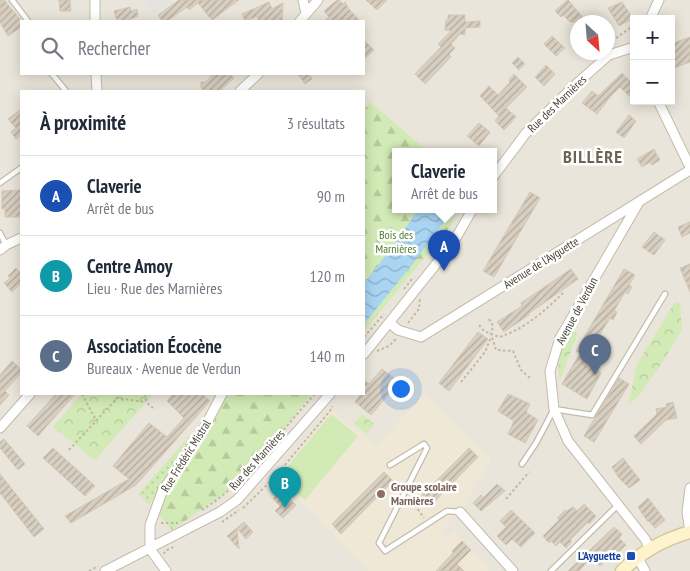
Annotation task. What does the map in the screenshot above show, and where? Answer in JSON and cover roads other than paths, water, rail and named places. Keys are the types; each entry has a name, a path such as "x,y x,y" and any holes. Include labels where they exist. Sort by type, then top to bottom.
{"street":[{"path":"95,0 96,20"},
{"path":"303,0 306,13"},
{"path":"301,20 318,0"},
{"path":"652,15 659,0"},
{"name":"Rue des Marnières","path":"497,172 526,133 575,85 609,55 630,48"},
{"path":"96,75 96,90"},
{"path":"241,90 257,75"},
{"path":"660,105 690,168"},
{"name":"Avenue de l'Ayguette","path":"390,323 398,330 421,337 639,202 690,168"},
{"name":"Avenue de Verdun","path":"639,202 560,338 550,370 554,409 568,441 650,549"},
{"path":"365,353 453,243 470,213"},
{"path":"3,248 20,239"},
{"path":"0,428 29,395"},
{"name":"Rue Frédéric Mistral","path":"150,549 150,527 162,492 202,432 221,395"},
{"name":"Rue des Marnières","path":"103,568 150,549 220,512 237,500 329,395"},
{"path":"622,571 650,549 690,532 687,512 690,488"},
{"path":"460,512 513,571"},
{"path":"150,549 166,571"},
{"path":"638,558 645,571"}],"lane":[{"path":"12,0 27,20"},
{"path":"53,75 65,90"},
{"path":"0,183 20,169"},
{"path":"0,233 3,248"},
{"path":"522,464 536,444 554,409 592,415 665,294"},
{"path":"390,465 424,444 427,448 379,542 385,551 447,511 460,512"},
{"path":"551,571 618,505"}],"water":[{"path":"416,213 451,213 365,323 365,282"}],"place":[{"name":"Claverie","path":"444,271"},
{"name":"Association Écocène","path":"595,375"},
{"name":"Groupe scolaire Marnières","path":"381,494"},
{"name":"Centre Amoy","path":"285,508"},
{"name":"L'Ayguette","path":"631,556"}],"district":[{"name":"BILLÈRE","path":"593,157"}],"park label":[{"name":"Bois des Marnières","path":"396,242"}]}
